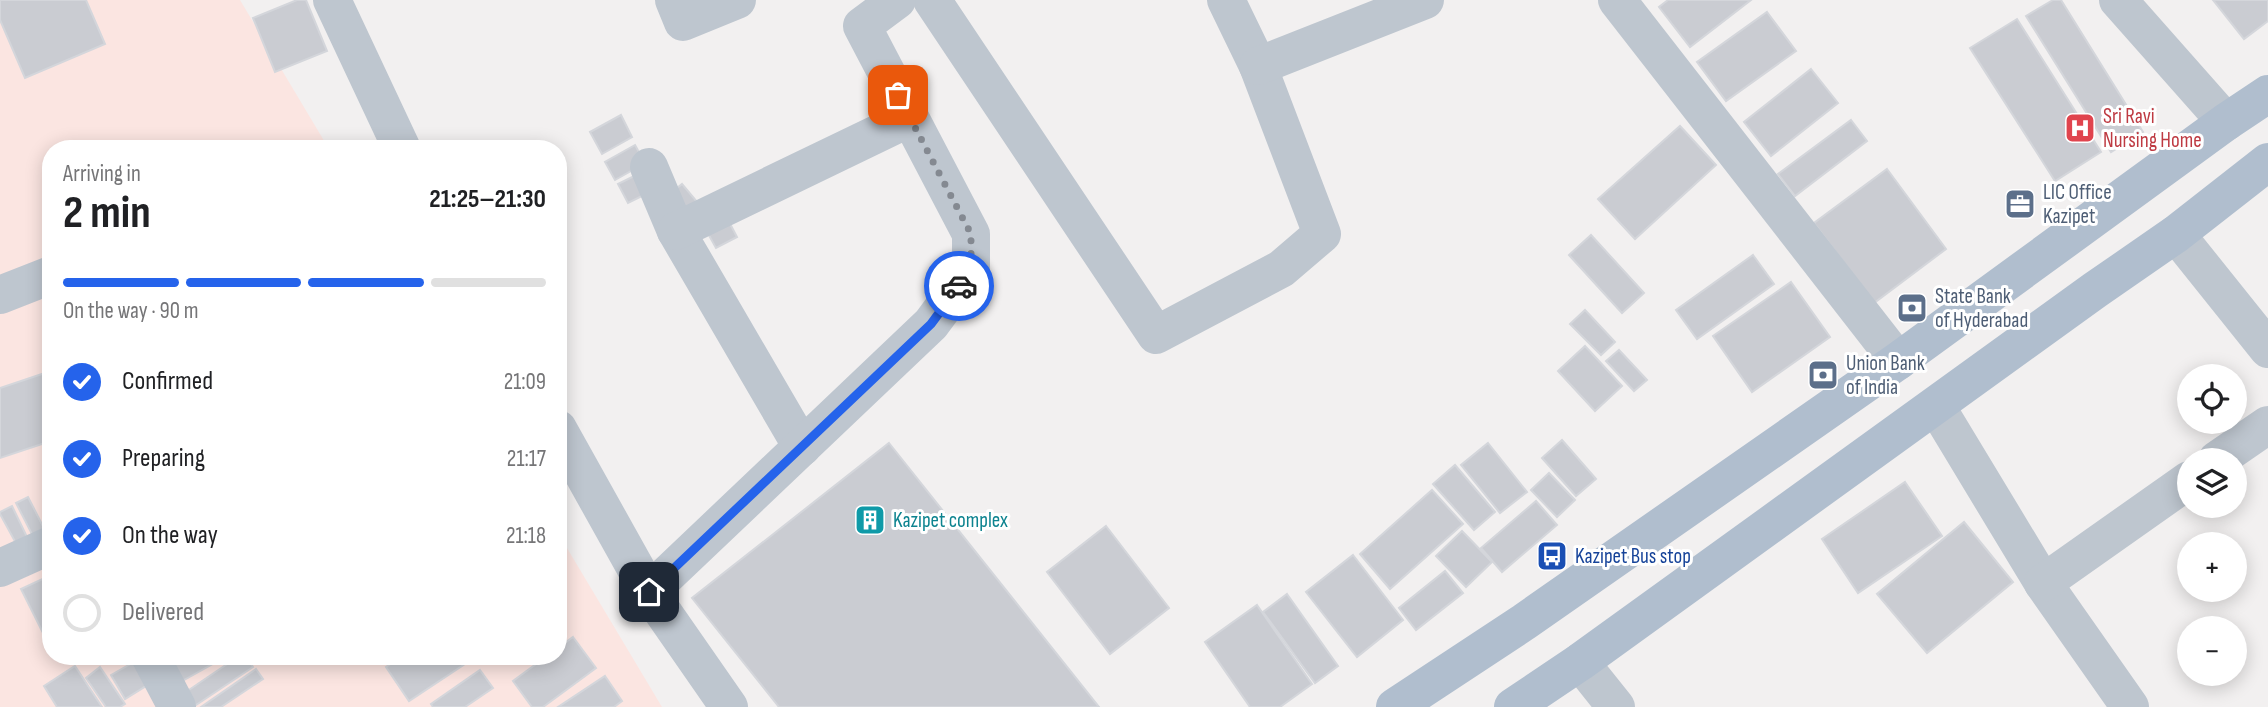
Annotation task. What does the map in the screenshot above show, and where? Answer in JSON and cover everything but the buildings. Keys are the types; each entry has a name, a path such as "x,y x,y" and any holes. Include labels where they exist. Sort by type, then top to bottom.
{"main road":[{"path":"1395,707 1524,622 1898,361 2268,94"},
{"path":"1513,707 1580,662 2176,234 2268,162"}],"street":[{"path":"331,0 389,140"},
{"path":"674,0 683,23 737,0"},
{"path":"649,592 931,324 971,270 971,234 862,26 897,0"},
{"path":"932,0 1156,335 1282,269 1322,234 1258,66 1226,0"},
{"path":"1258,66 1425,0"},
{"path":"1617,0 1898,361"},
{"path":"2118,0 2226,122"},
{"path":"676,231 910,118"},
{"path":"649,167 676,231 802,447"},
{"path":"2176,234 2268,349"},
{"path":"0,295 42,279"},
{"path":"1936,406 2043,583 2130,707"},
{"path":"2234,448 2268,425"},
{"path":"571,478 729,707"},
{"path":"2043,583 2177,488"},
{"path":"0,568 42,549"},
{"path":"1580,662 1616,707"},
{"path":"155,665 177,707"}],"shaded area":[{"path":"0,0 240,0 324,140 42,140 42,665 567,665 567,548 662,707 0,707"}],"way so far":[{"path":"898,95 971,234 971,270 959,286"}],"place":[{"name":"Sri Ravi Nursing Home","path":"2080,128"},
{"name":"LIC Office Kazipet","path":"2020,204"},
{"name":"State Bank of Hyderabad","path":"1912,308"},
{"name":"Union Bank of India","path":"1823,375"},
{"name":"Kazipet complex","path":"870,520"},
{"name":"Kazipet Bus stop","path":"1552,556"}],"route":[{"path":"649,592 931,324 959,286"}]}
